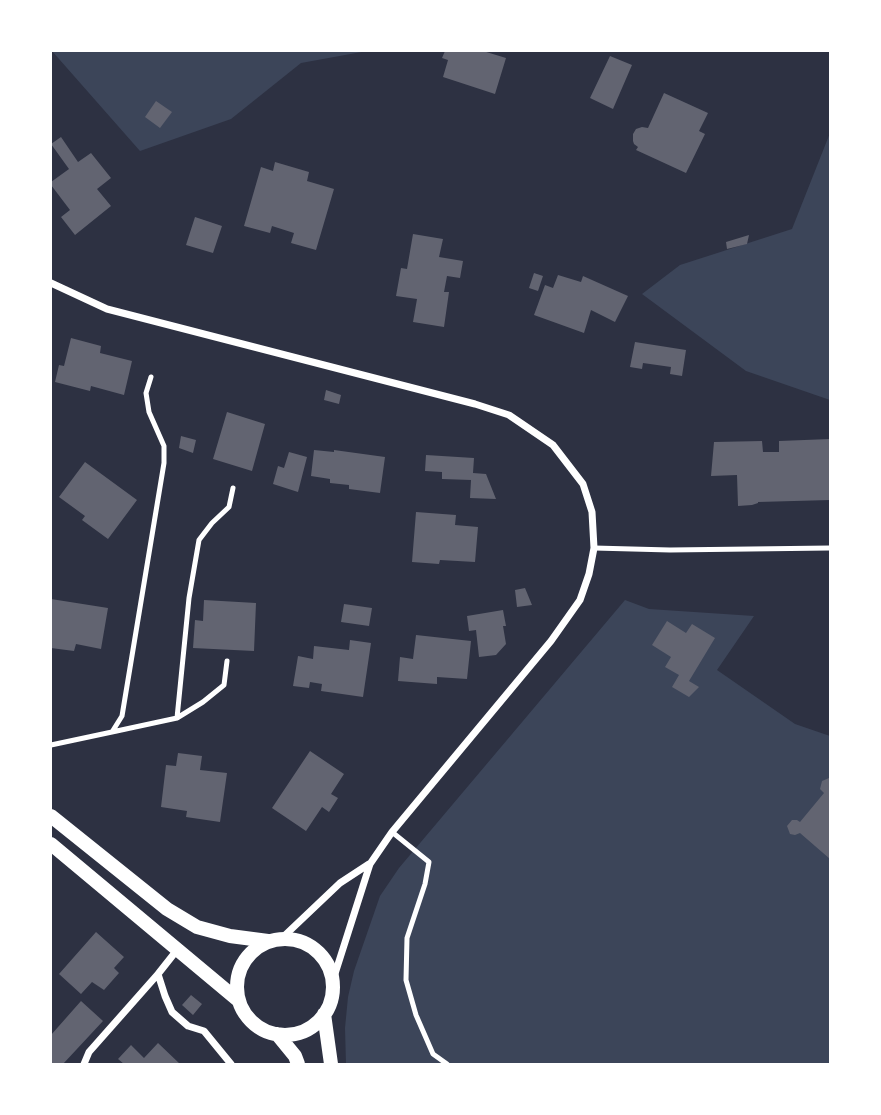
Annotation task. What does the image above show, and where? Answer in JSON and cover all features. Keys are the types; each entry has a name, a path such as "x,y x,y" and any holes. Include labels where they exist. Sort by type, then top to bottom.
{"main road":[{"path":"51,816 167,909 197,927 230,936 296,940 321,954 333,980 330,1004 315,1024 291,1034 277,1034 265,1030 244,1013 239,1001 239,972 245,959 255,949 275,940"},
{"path":"51,844 239,1001"},
{"path":"324,1014 331,1064"},
{"path":"277,1034 295,1056 298,1064"}],"street":[{"path":"51,283 107,309 449,397 509,415 553,445 583,484 592,512 594,548 580,600 551,641 392,832 370,864 333,980"},
{"path":"275,940 340,883 370,864"},
{"path":"84,1064 89,1052 177,950"},
{"path":"158,974 172,1012 188,1026 204,1031 231,1064"}],"lane":[{"path":"112,732 122,716 164,463 164,446 149,412 146,393 151,377"},
{"path":"177,718 189,598 199,540 229,507 233,488"},
{"path":"594,548 830,548"},
{"path":"51,746 177,718 224,685 227,661"},
{"path":"392,832 429,862 425,884 407,938 406,980 416,1015 433,1054 447,1064"}],"shaded area":[{"path":"52,51 367,51 301,63 231,119 140,151"},
{"path":"830,133 830,400 746,371 642,294 680,265 792,229"},
{"path":"625,600 649,609 754,616 717,670 795,724 830,736 830,1064 346,1064 348,997 354,971 380,896 399,868"}],"building":[{"path":"445,51 483,51 506,58 495,94 443,77 448,60 442,58"},
{"path":"610,56 632,65 613,109 590,98"},
{"path":"664,93 708,113 699,131 705,134 686,173 636,150 638,147 633,141 636,129 648,128"},
{"path":"156,101 172,112 160,128 145,117"},
{"path":"61,137 78,162 91,153 111,178 97,189 111,206 75,235 61,217 70,210 51,185 51,182 69,169 51,144"},
{"path":"275,162 309,172 307,181 334,189 316,250 291,243 294,233 272,226 270,233 244,226 261,167 273,171"},
{"path":"195,217 222,226 213,253 186,245"},
{"path":"413,234 443,239 439,257 463,261 460,278 447,276 444,292 449,292 444,327 413,322 417,299 396,296 401,268 407,269"},
{"path":"749,235 747,244 727,249 726,242"},
{"path":"534,273 543,276 538,291 529,288"},
{"path":"558,275 581,282 583,276 628,296 615,322 591,310 584,333 534,315 545,285 553,288"},
{"path":"71,338 101,346 100,353 132,361 124,395 91,386 90,391 55,382 59,365 64,366"},
{"path":"635,342 686,350 682,376 670,374 671,367 643,363 642,369 630,367"},
{"path":"326,390 341,395 339,404 324,400"},
{"path":"227,412 265,424 252,471 213,459"},
{"path":"181,436 196,440 193,453 179,448"},
{"path":"830,439 830,500 758,502 738,506 737,475 711,476 714,442 762,441 763,452 779,452 779,441"},
{"path":"314,450 385,457 380,493 349,489 349,485 330,483 330,479 311,476"},
{"path":"289,452 307,457 298,492 273,484 278,466 284,468"},
{"path":"426,455 474,458 473,473 486,474 496,499 470,498 471,480 442,479 442,472 425,471"},
{"path":"85,462 137,500 108,539 82,520 85,516 59,497"},
{"path":"416,512 456,515 455,525 478,527 475,562 412,562"},
{"path":"525,588 532,605 517,607 515,590"},
{"path":"51,599 108,608 101,649 76,644 74,651 51,648"},
{"path":"204,600 256,603 254,651 193,648 195,620 203,621"},
{"path":"344,604 372,608 369,626 341,622"},
{"path":"503,610 506,644 496,655 479,657 476,630 469,631 467,616"},
{"path":"667,621 686,633 692,624 715,638 689,681 699,687 689,697 672,687 679,675 665,667 671,657 652,645"},
{"path":"416,635 471,641 467,679 437,677 437,684 398,681 400,657 413,659"},
{"path":"350,640 371,643 363,697 321,691 322,684 310,682 309,688 293,686 298,656 313,659 314,646 349,650"},
{"path":"310,751 344,774 331,794 338,798 329,812 322,807 306,831 272,808"},
{"path":"178,753 202,756 200,770 227,773 220,822 186,817 187,811 161,807 166,765 176,766"},
{"path":"829,778 830,859 800,833 790,834 787,826 792,820 800,822 824,793 820,789 822,781"},
{"path":"96,932 124,957 114,968 119,973 104,990 92,982 81,994 59,974"},
{"path":"191,995 202,1004 193,1015 182,1005"},
{"path":"81,1001 103,1021 63,1064 51,1064 51,1035"},
{"path":"158,1043 180,1064 124,1064 118,1059 131,1045 144,1058"}]}
